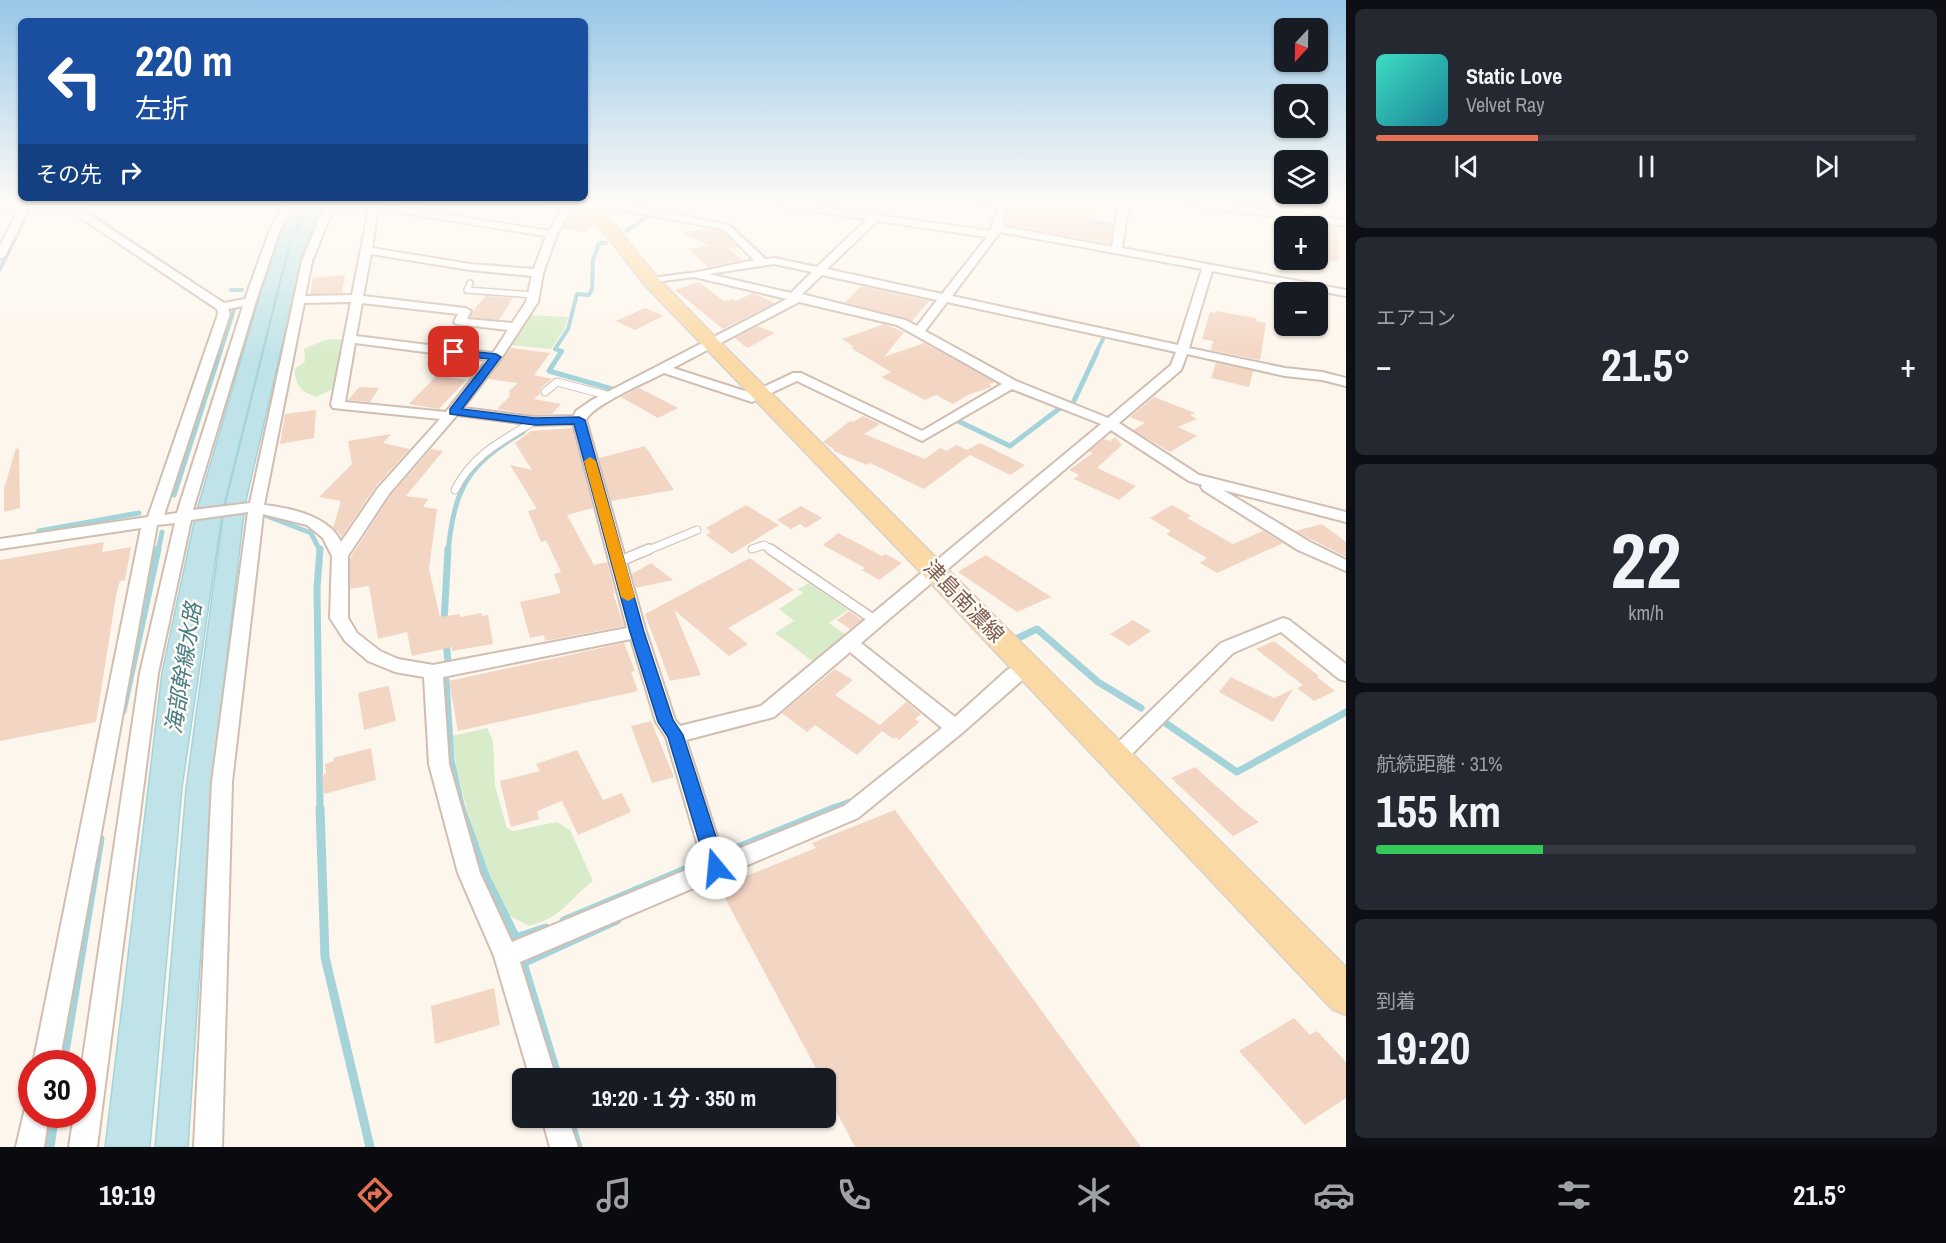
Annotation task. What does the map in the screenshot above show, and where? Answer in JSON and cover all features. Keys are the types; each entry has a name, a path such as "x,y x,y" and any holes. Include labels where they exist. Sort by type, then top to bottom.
{"main road":[{"name":"津島南濃線","path":"628,256 711,344 935,571 1346,995"}],"street":[{"path":"49,1050 152,521 224,314 222,307 145,256"},
{"path":"84,1147 149,673 189,515 250,301 266,256"},
{"path":"208,1147 222,782 251,508 309,256"},
{"path":"364,256 338,405 535,421 579,420"},
{"path":"399,256 470,267 538,273"},
{"path":"340,556 383,491 452,414 496,357 532,302 544,256"},
{"path":"755,256 762,262"},
{"path":"716,868 675,735 666,722 637,632 579,420 580,414 796,297 836,256"},
{"path":"919,331 977,256"},
{"path":"1147,256 1346,293"},
{"path":"651,281 774,261 1183,352 1346,382"},
{"path":"675,735 766,712 1177,367 1208,267"},
{"path":"694,274 901,322 1011,384 1110,423 1304,546 1346,566"},
{"path":"299,300 358,299 465,311 460,322 515,327"},
{"path":"222,307 250,301"},
{"path":"350,339 496,357"},
{"path":"1183,352 1284,376 1329,382 1346,388"},
{"path":"664,369 734,394 752,398 797,376 922,437 1011,384"},
{"path":"1194,478 1346,517"},
{"path":"0,544 189,515 251,508 312,522 330,535 340,556 339,618 351,637 374,656 395,665 433,672 637,632"},
{"path":"1115,758 1227,648 1283,624 1346,674"},
{"path":"850,643 956,728"},
{"path":"506,956 851,812 956,728 1014,675 1028,667"},
{"path":"433,672 439,764 469,873 506,956 540,1068"},
{"path":"30,1147 33,1128"},
{"path":"558,1128 564,1147"}],"lane":[{"path":"470,283 467,290 533,295"},
{"path":"545,392 558,382 610,396"},
{"path":"455,490 460,478 481,454 535,421"},
{"path":"618,562 697,530"},
{"path":"752,549 764,545 877,621"}],"green space":[{"path":"530,315 568,317 564,329 551,349 510,345"},
{"path":"324,340 345,340 335,388 316,397 306,393 297,383 295,374 295,369 305,361 304,349"},
{"path":"809,583 848,610 829,623 848,636 812,661 775,633 794,621 779,609 803,593 798,589"},
{"path":"487,728 493,741 495,786 507,828 513,831 557,822 570,830 593,881 550,918 529,926 508,915 496,892 469,817 457,771 452,736"}],"water":[{"name":"海部幹線水路","path":"271,256 286,256 223,509 182,788 150,1147 105,1147 162,672 196,513"},
{"path":"288,256 303,256 245,505 212,784 188,1147 155,1147 186,788 224,509"}],"building":[{"path":"696,256 737,256 742,260 708,267"},
{"path":"1328,256 1338,256 1338,262 1328,261"},
{"path":"345,275 342,293 310,294 313,278"},
{"path":"699,282 724,301 733,299 736,301 753,293 775,303 723,329 675,290"},
{"path":"861,286 929,301 912,321 845,303"},
{"path":"486,296 513,298 499,320 470,317"},
{"path":"645,308 663,316 635,330 616,321"},
{"path":"1216,311 1256,318 1256,321 1266,323 1260,360 1211,350 1213,341 1202,339 1210,312 1215,313"},
{"path":"884,324 904,332 884,357 924,343 995,382 989,384 992,387 968,395 953,404 936,395 925,400 881,377 891,372 851,348 854,347 842,339"},
{"path":"758,326 775,333 747,348 735,338"},
{"path":"511,348 550,353 534,375 552,379 541,388 540,394 534,399 561,404 552,414 535,415 497,409 510,396 508,395 511,393 508,392 518,383 488,379"},
{"path":"1216,363 1253,371 1249,387 1211,378"},
{"path":"437,375 466,380 439,409 409,404"},
{"path":"359,387 379,388 370,402 348,400"},
{"path":"639,388 678,408 658,418 621,397"},
{"path":"1154,397 1195,413 1190,415 1197,419 1178,427 1197,436 1170,452 1133,430 1145,423 1130,417"},
{"path":"316,410 314,438 280,444 285,414"},
{"path":"863,416 880,424 864,434 925,459 940,448 947,451 956,445 967,450 980,443 1025,465 1010,475 970,455 924,489 870,463 867,465 833,451 835,450 823,442 850,421 853,422"},
{"path":"572,428 593,508 567,515 594,565 607,562 615,593 613,593 624,626 545,641 544,635 530,638 520,602 561,593 554,574 561,572 546,540 541,542 528,511 537,509 510,465 532,470 515,443 531,431"},
{"path":"391,434 383,443 410,449 376,486 342,536 333,528 341,501 319,497 352,464 348,441"},
{"path":"1115,437 1122,445 1097,468 1136,486 1119,500 1074,479 1079,475 1069,470 1093,453 1089,451 1104,439 1110,441"},
{"path":"645,446 674,490 611,501 599,458"},
{"path":"16,448 19,449 20,508 4,512 4,489"},
{"path":"431,449 443,451 406,496 428,499 423,507 437,509 429,569 440,617 460,614 460,617 482,613 482,616 488,615 493,644 452,651 452,647 412,656 407,632 378,639 369,586 350,589 350,560 391,495"},
{"path":"746,505 779,525 732,554 706,535 711,532 706,528"},
{"path":"1172,505 1191,516 1187,518 1233,544 1263,531 1283,543 1217,573 1200,563 1207,558 1166,534 1171,531 1150,518"},
{"path":"801,506 822,518 806,528 800,524 791,529 777,520"},
{"path":"1322,524 1346,542 1346,557 1295,531"},
{"path":"838,533 882,556 885,554 902,563 879,580 862,570 865,568 823,545"},
{"path":"104,542 102,552 131,547 125,580 120,581 116,596 96,722 0,741 0,560"},
{"path":"986,555 1051,597 1017,612 958,572"},
{"path":"750,558 794,590 728,628 748,644 729,656 674,610 701,675 670,681 645,614"},
{"path":"651,563 673,580 636,588 632,574"},
{"path":"849,611 862,620 850,629 837,620"},
{"path":"1133,620 1151,631 1129,646 1110,634"},
{"path":"1274,641 1335,691 1314,701 1297,688 1303,685 1256,649"},
{"path":"624,643 635,671 631,672 638,691 458,731 449,681"},
{"path":"835,669 853,680 835,695 880,725 906,702 921,714 915,719 919,722 899,740 882,731 857,755 815,725 807,732 782,713"},
{"path":"1231,677 1274,698 1293,689 1273,722 1219,692"},
{"path":"387,686 396,721 364,730 358,693"},
{"path":"651,721 674,777 652,783 631,726"},
{"path":"371,748 376,780 324,794 322,775 326,774 325,764 334,761 333,758"},
{"path":"577,750 603,800 622,793 631,812 578,835 562,801 537,811 539,819 511,827 500,781 540,771 536,764"},
{"path":"1195,767 1259,822 1233,836 1171,778"},
{"path":"895,810 1141,1147 855,1147 836,1111 836,1068 816,1068 719,887 816,848 812,843"},
{"path":"494,988 500,1025 435,1044 431,1006"},
{"path":"1294,1018 1310,1035 1317,1031 1346,1062 1346,1098 1305,1125 1239,1051"}],"waterway":[{"path":"0,269 7,256"},
{"path":"152,256 192,282"},
{"path":"561,352 555,349 568,329 577,294 589,295 592,289 595,256"},
{"path":"762,256 766,259"},
{"path":"231,290 242,290"},
{"path":"220,353 234,310 232,309"},
{"path":"1096,353 1103,339"},
{"path":"174,495 220,352"},
{"path":"561,352 549,371 612,389"},
{"path":"1073,403 1097,352"},
{"path":"958,421 1010,446 1060,408"},
{"path":"448,551 455,510 467,480 489,456 523,432"},
{"path":"39,531 139,513"},
{"path":"267,516 311,533 320,551"},
{"path":"158,551 162,532"},
{"path":"123,711 158,549"},
{"path":"444,622 448,549"},
{"path":"320,551 317,588 320,809"},
{"path":"1018,638 1037,629 1098,682 1141,708"},
{"path":"446,641 448,662"},
{"path":"446,680 451,760 462,809"},
{"path":"1164,722 1237,772 1346,712"},
{"path":"832,809 850,802"},
{"path":"320,808 325,957 370,1147"},
{"path":"461,808 486,878 516,938 546,928"},
{"path":"726,853 836,808"},
{"path":"65,1050 100,839"},
{"path":"564,921 702,863"},
{"path":"555,1068 523,963 617,920"},
{"path":"50,1147 53,1128"},
{"path":"572,1128 578,1147"}],"slow traffic":[{"path":"590,461 628,597"}],"route":[{"path":"454,352 496,357 454,411 535,421 579,420 637,632 666,722 675,735 716,868"}]}
